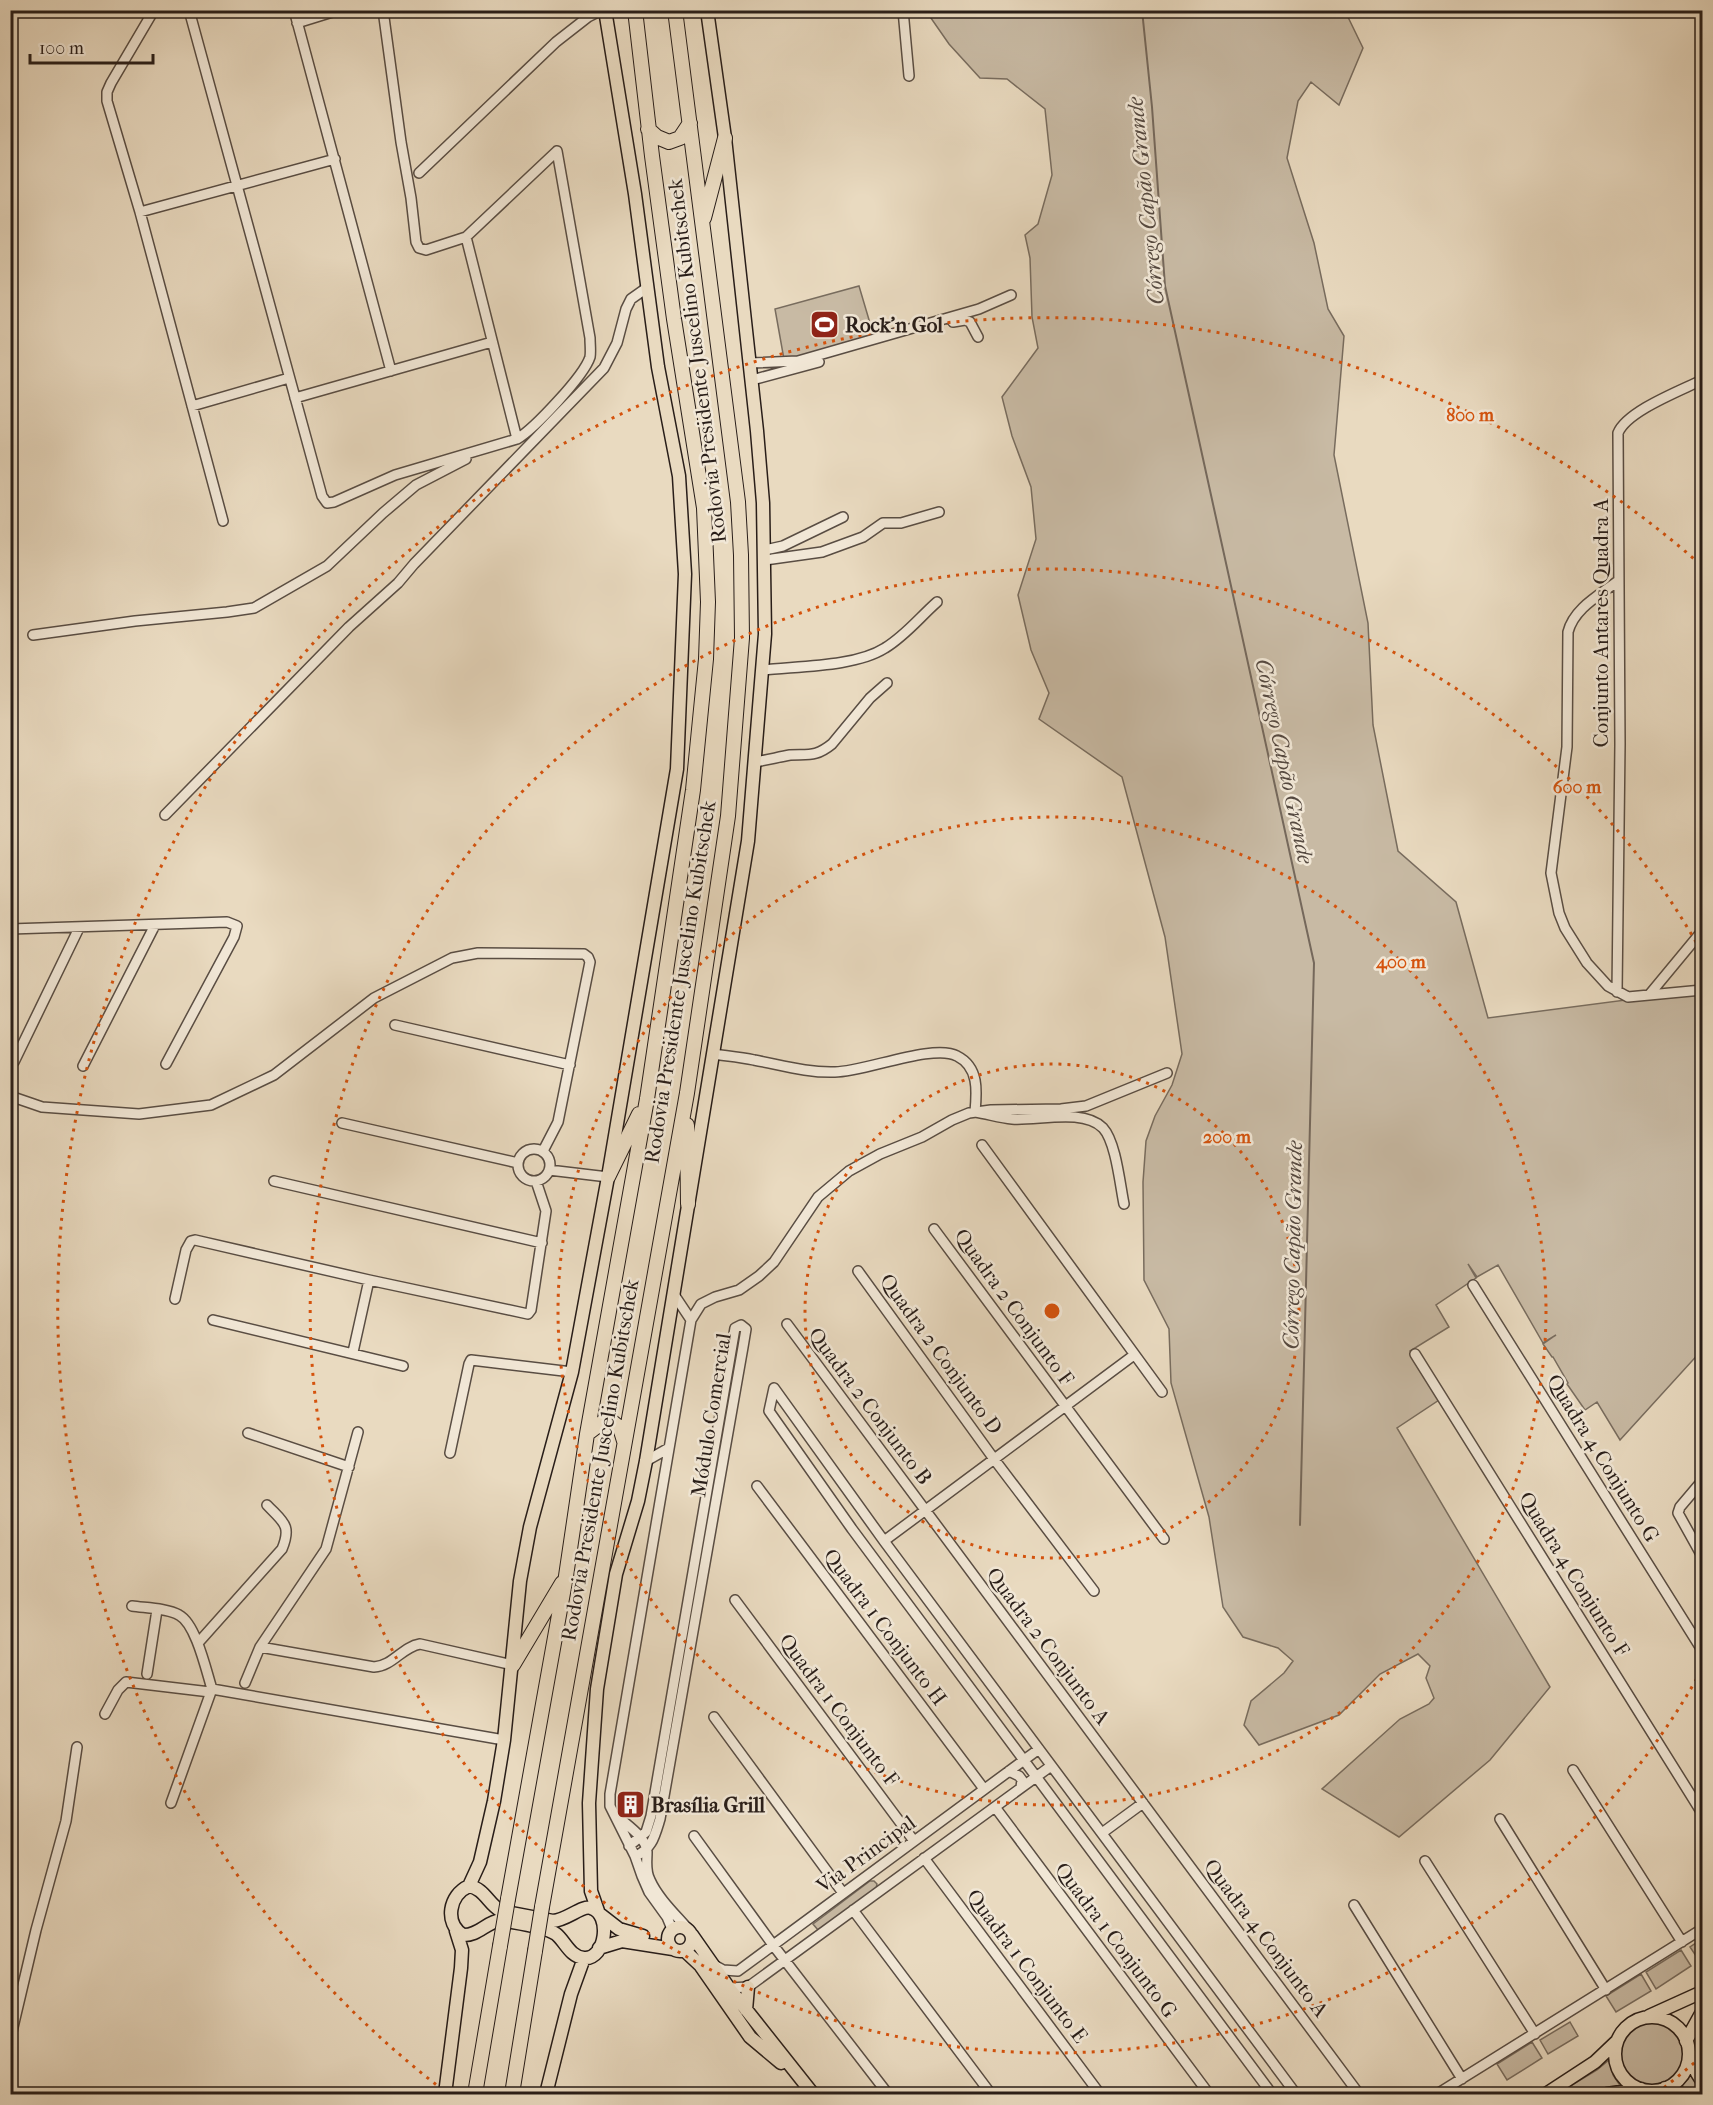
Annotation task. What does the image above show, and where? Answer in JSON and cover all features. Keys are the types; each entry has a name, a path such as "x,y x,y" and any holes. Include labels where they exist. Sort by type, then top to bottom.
{"highway":[{"name":"Rodovia Presidente Juscelino Kubitschek","path":"475,2094 566,1576 587,1434 646,1099 693,790 706,660 708,602 706,526 701,478 674,319 648,129 635,10"},
{"name":"Rodovia Presidente Juscelino Kubitschek","path":"512,2094 542,1907 687,1093 728,816 742,638 738,502 675,10"},
{"path":"648,129 657,137 669,142 680,138 690,123"},
{"path":"701,226 725,138"},
{"path":"687,1093 688,1204"},
{"path":"608,1177 646,1099"},
{"path":"587,1434 603,1421 610,1420 617,1424 624,1441"},
{"path":"513,1665 566,1576"}],"main road":[{"path":"445,2094 462,1950 451,1919 454,1900 462,1890 469,1886 480,1862 504,1740 520,1581 530,1527 572,1372 676,779 685,574 679,476 658,367 635,194 604,10"},
{"path":"600,1948 604,1929 591,1891 589,1815 592,1737 597,1689 616,1574 638,1501 646,1461 748,841 763,670 765,555 763,502 725,138 707,10"},
{"path":"469,1886 481,1890 495,1908 501,1911 542,1919 561,1920 590,1907 614,1927 624,1932 674,1942 699,1965 750,2037 796,2076"},
{"path":"456,1931 469,1936 493,1921 501,1920 555,1934 572,1952 584,1958 589,1957 600,1948 622,1941 692,1942 690,1932"},
{"path":"674,1942 681,1926 690,1932 729,1988 796,2076 813,2094"},
{"path":"546,2094 571,1994 584,1958"},
{"path":"714,1987 729,1988"},
{"path":"746,2010 748,1987"},
{"path":"1546,2094 1595,2062 1616,2042 1628,2025 1637,2019 1702,1992"},
{"path":"1616,2042 1614,2054 1616,2066 1630,2084 1653,2091 1665,2088 1680,2077 1685,2069 1688,2045 1702,2012"},
{"path":"1647,2016 1660,2017 1671,2022 1680,2030 1688,2045 1696,2073 1702,2081"},
{"path":"1665,2088 1682,2094"},
{"path":"1607,2094 1641,2089"}],"street":[{"path":"154,10 125,57 106,94 223,522"},
{"path":"189,10 322,496 325,502 332,503 395,475 517,440 556,402 590,357 586,315 557,151 466,237 426,250 418,248 383,10"},
{"path":"294,10 391,371"},
{"path":"297,23 339,10"},
{"path":"419,172 556,42 588,17 604,10"},
{"path":"903,10 909,76"},
{"path":"140,212 335,159"},
{"path":"466,237 517,440"},
{"path":"165,815 349,627 398,583 603,368 611,358 631,299 648,287"},
{"path":"750,363 798,361 979,309 1011,295"},
{"path":"752,380 956,321 969,322 978,338"},
{"path":"295,398 492,342"},
{"path":"192,406 289,378"},
{"name":"Conjunto Antares Quadra A","path":"1617,992 1620,744 1618,433 1623,423 1633,414 1702,380"},
{"path":"33,635 254,608 327,566 416,485 482,450"},
{"path":"765,555 822,552 863,537 883,524 901,523 939,512"},
{"path":"765,555 843,517"},
{"path":"1618,581 1579,611 1568,632 1567,747 1551,873 1558,913 1565,928 1593,970 1617,992 1628,997 1702,990"},
{"path":"763,670 839,662 872,655 894,642 937,602"},
{"path":"755,762 791,755 811,755 825,749 832,744 870,698 887,683"},
{"path":"10,929 227,922 237,926 234,937 166,1064"},
{"path":"83,1066 155,925"},
{"path":"14,1062 80,928"},
{"path":"1648,995 1702,932"},
{"path":"10,1096 42,1107 139,1114 211,1105 274,1075 374,998 452,958 478,953 580,954 588,957 589,966 558,1122 543,1151"},
{"path":"395,1026 570,1065"},
{"path":"713,1054 752,1059 784,1067 836,1072 927,1054 955,1054 969,1064 977,1087 975,1112"},
{"path":"691,1320 701,1304 739,1290 774,1262 818,1197 849,1171 897,1146 922,1137 952,1120 975,1112 1086,1106 1167,1073"},
{"path":"975,1112 1013,1119 1063,1117 1092,1121 1104,1129 1111,1142 1124,1204"},
{"path":"342,1123 518,1163"},
{"path":"982,1145 1162,1392"},
{"path":"532,1149 543,1151 550,1163 549,1170 544,1178 536,1181 526,1179 520,1173 518,1163 523,1154 532,1149"},
{"path":"549,1170 608,1177"},
{"path":"274,1181 542,1243"},
{"path":"175,1299 186,1250 191,1241 195,1240 528,1314 531,1310 546,1211 536,1181"},
{"name":"Quadra 2 Conjunto F","path":"934,1229 1164,1539"},
{"name":"Quadra 2 Conjunto D","path":"858,1271 994,1459 1094,1591"},
{"path":"353,1352 369,1280"},
{"name":"Quadra 4 Conjunto G","path":"1473,1285 1702,1650"},
{"name":"Módulo Comercial","path":"673,1293 691,1320 610,1794 610,1806 635,1856 649,1892 667,1917 674,1942"},
{"path":"213,1320 353,1352 403,1366"},
{"name":"Quadra 2 Conjunto B","path":"786,1324 925,1510"},
{"name":"Módulo Comercial","path":"690,1932 648,1878 647,1850 655,1835 655,1818 703,1545 715,1448 735,1328 741,1325 746,1329 726,1450 703,1545"},
{"path":"732,1346 743,1347"},
{"name":"Quadra 4 Conjunto F","path":"1415,1353 1702,1813"},
{"path":"884,1540 1134,1355"},
{"path":"450,1453 471,1360 572,1372"},
{"path":"1272,2094 852,1529 769,1411 774,1388 867,1518 1296,2094"},
{"path":"245,1683 261,1647 326,1549 358,1432"},
{"path":"248,1433 349,1467"},
{"name":"Módulo Comercial","path":"646,1461 669,1448"},
{"path":"715,1448 726,1450"},
{"path":"1702,1481 1680,1507 1678,1516 1702,1556"},
{"name":"Quadra 1 Conjunto H","path":"757,1486 984,1790"},
{"path":"198,1643 282,1549 287,1529 267,1505"},
{"name":"Quadra 2 Conjunto A","path":"925,1510 1143,1803"},
{"path":"852,1529 867,1518"},
{"name":"Quadra 1 Conjunto F","path":"735,1600 914,1841"},
{"path":"132,1606 180,1615 186,1621 198,1643 211,1690 171,1803"},
{"path":"147,1674 158,1610"},
{"path":"261,1647 374,1667 387,1665 414,1645 420,1644 513,1665"},
{"path":"957,1671 973,1660"},
{"path":"105,1714 118,1690 126,1682 211,1690 504,1740"},
{"path":"714,1717 843,1893"},
{"path":"10,2040 36,1930 66,1821 77,1747"},
{"name":"Via Principal","path":"712,1964 723,1970 738,1971 1039,1749"},
{"name":"Via Principal","path":"748,1987 1051,1766"},
{"path":"1573,1770 1682,1942"},
{"path":"1009,1771 1022,1780 1021,1788"},
{"path":"1102,1833 1143,1803"},
{"name":"Quadra 4 Conjunto A","path":"1143,1803 1359,2094"},
{"name":"Quadra 1 Conjunto G","path":"995,1807 1209,2094"},
{"name":"Módulo Comercial","path":"614,1813 640,1837 647,1850"},
{"name":"Módulo Comercial","path":"629,1846 646,1832 655,1818"},
{"path":"1500,1819 1606,1990"},
{"path":"928,1831 941,1846"},
{"path":"694,1836 773,1945 888,2094"},
{"path":"635,1856 647,1850"},
{"path":"1099,1862 1115,1851"},
{"name":"Quadra 1 Conjunto E","path":"924,1858 1100,2094"},
{"path":"1425,1861 1535,2034"},
{"path":"873,1871 885,1887"},
{"path":"1354,1905 1462,2079"},
{"path":"854,1910 991,2094"},
{"path":"1437,2094 1702,1929"},
{"path":"729,1988 748,1987"},
{"path":"1265,2085 1280,2074"}],"shaded area":[{"path":"926,11 1345,11 1363,48 1339,105 1311,82 1298,101 1287,158 1314,243 1328,309 1344,336 1334,455 1368,623 1373,725 1398,851 1456,902 1488,1018 1702,990 1702,1350 1620,1440 1597,1402 1585,1410 1543,1344 1556,1335 1543,1343 1498,1265 1477,1277 1468,1264 1476,1278 1436,1305 1449,1327 1410,1351 1439,1400 1397,1428 1550,1687 1490,1760 1399,1837 1322,1789 1400,1719 1429,1704 1434,1698 1426,1678 1430,1666 1418,1654 1380,1674 1339,1715 1259,1745 1244,1725 1251,1701 1284,1673 1293,1661 1278,1648 1243,1637 1223,1607 1209,1517 1171,1383 1169,1329 1144,1280 1143,1182 1146,1141 1155,1116 1172,1085 1182,1054 1165,937 1122,777 1039,719 1049,693 1031,650 1018,595 1036,539 1031,487 1012,436 1002,397 1038,348 1032,317 1030,258 1025,235 1038,224 1052,175 1045,109 1007,79 980,78 949,44"},
{"name":"Rock'n Gol","path":"859,286 875,340 785,365 775,309"},
{"path":"870,1881 877,1884 876,1889 818,1930 813,1924"},
{"path":"1702,1939 1702,1956 1698,1959 1690,1947"},
{"path":"1681,1950 1691,1966 1656,1989 1646,1972"},
{"path":"1641,1974 1651,1991 1616,2012 1606,1996"},
{"path":"1644,2020 1658,2020 1670,2025 1680,2035 1685,2054 1680,2073 1670,2083 1658,2088 1644,2088 1632,2083 1622,2073 1617,2061 1617,2047 1622,2035 1632,2025"},
{"path":"1570,2022 1578,2036 1548,2054 1540,2040"},
{"path":"1532,2042 1542,2058 1507,2080 1497,2064"},
{"path":"1609,2060 1613,2075 1623,2090 1592,2094 1557,2094 1597,2070"},
{"path":"1691,2072 1702,2094 1676,2090 1688,2079"}],"waterway":[{"name":"Córrego Capão Grande","path":"1142,10 1152,107 1165,286 1314,963 1300,1525"}],"place":[{"name":"Rock'n Gol","path":"824,325"},
{"name":"Brasília Grill","path":"630,1805"}]}
